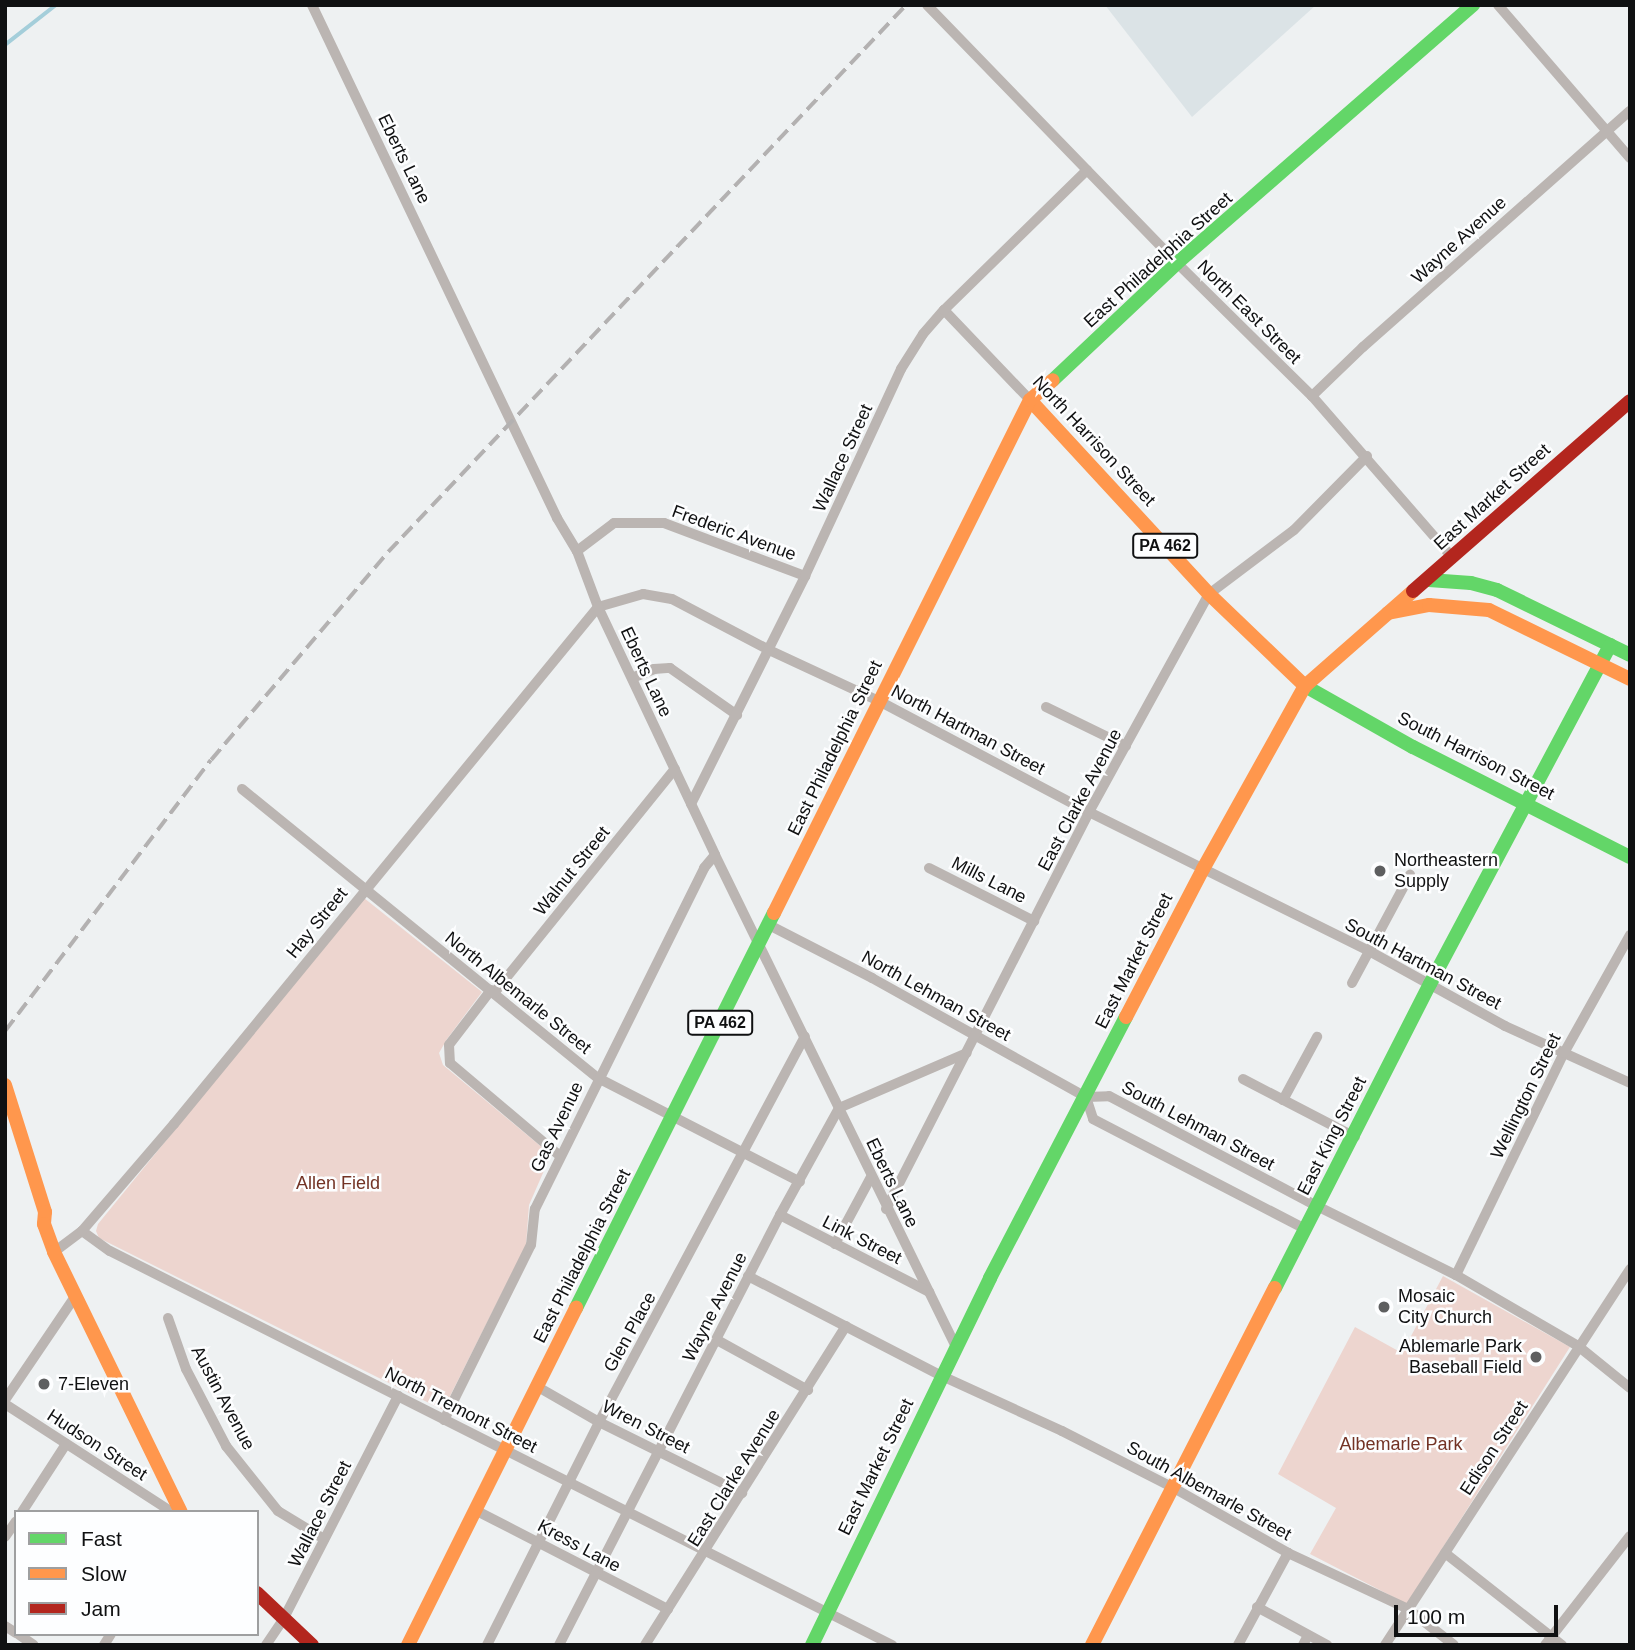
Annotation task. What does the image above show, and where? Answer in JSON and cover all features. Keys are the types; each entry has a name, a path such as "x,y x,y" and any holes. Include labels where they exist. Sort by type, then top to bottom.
{"main road":[{"name":"East Philadelphia Street","path":"408,1645 1030,400 1104,335 1177,264 1473,5"},
{"name":"North Harrison Street","path":"1030,400 1209,594 1306,687"},
{"name":"East Market Street","path":"812,1645 990,1278 1202,869 1259,765 1306,687 1630,401"},
{"path":"1429,580 1471,583 1497,590 1630,655"},
{"path":"1388,613 1429,605 1489,610 1630,679"},
{"name":"East King Street","path":"1092,1645 1355,1137 1430,984 1610,645"},
{"path":"1259,765 1290,690 1288,672"},
{"name":"South Harrison Street","path":"1306,687 1413,747 1630,857"},
{"path":"5,1085 45,1212 44,1224 54,1252 180,1510"},
{"path":"259,1595 313,1645"}],"street":[{"name":"Eberts Lane","path":"312,5 557,518 577,551 598,607 715,855 957,1350"},
{"name":"North East Street","path":"928,5 1177,264 1312,396 1367,456 1452,558"},
{"path":"1498,5 1630,158"},
{"name":"Wayne Avenue","path":"1312,396 1630,111"},
{"name":"Wallace Street","path":"691,804 805,576 901,369 923,334 944,310 1087,170"},
{"name":"North Harrison Street","path":"944,310 1030,400"},
{"name":"East Clarke Avenue","path":"886,1209 1089,812 1209,594 1294,530 1367,456"},
{"name":"Frederic Avenue","path":"577,551 614,523 664,523 805,576"},
{"name":"North Hartman Street","path":"598,607 643,594 672,599 769,650 879,701 1202,869"},
{"name":"Hay Street","path":"54,1252 82,1231 174,1124 364,889 598,607"},
{"path":"632,678 654,669 670,668 737,715"},
{"path":"1046,707 1126,746"},
{"name":"Walnut Street","path":"560,1156 450,1063 449,1045 675,769"},
{"name":"North Albemarle Street","path":"242,789 598,1078 800,1182"},
{"name":"Gas Avenue","path":"444,1420 531,1245 534,1209 704,868 715,855"},
{"name":"Mills Lane","path":"929,868 1034,921"},
{"name":"South Hartman Street","path":"1202,869 1371,952 1506,1026 1630,1083"},
{"path":"1352,983 1410,875"},
{"name":"North Lehman Street","path":"769,925 1086,1097"},
{"name":"Wellington Street","path":"1456,1275 1564,1053 1630,934"},
{"name":"Glen Place","path":"487,1645 599,1422 805,1037"},
{"path":"1283,1100 1317,1037"},
{"path":"839,1108 967,1053"},
{"path":"1243,1079 1355,1137"},
{"name":"South Lehman Street","path":"1086,1097 1109,1096 1317,1206 1456,1275 1578,1346 1630,1388"},
{"path":"1086,1097 1093,1119 1305,1230"},
{"name":"Wayne Avenue","path":"559,1645 748,1276 839,1108"},
{"path":"835,1244 871,1177"},
{"name":"Link Street","path":"780,1215 929,1292"},
{"name":"North Tremont Street","path":"82,1231 110,1251 892,1645"},
{"name":"Edison Street","path":"1385,1645 1630,1269"},
{"path":"748,1276 942,1376"},
{"path":"5,1402 74,1297"},
{"name":"Austin Avenue","path":"168,1318 186,1369 226,1446 278,1511 324,1539"},
{"name":"East Clarke Avenue","path":"645,1645 846,1326"},
{"path":"716,1340 808,1390"},
{"name":"South Albemarle Street","path":"942,1376 1062,1431 1172,1487 1287,1553 1408,1609 1454,1645"},
{"name":"Wren Street","path":"538,1387 599,1422 742,1493"},
{"name":"Wallace Street","path":"266,1645 284,1618 398,1396"},
{"name":"Hudson Street","path":"5,1402 169,1510"},
{"path":"23,1510 66,1444"},
{"name":"Kress Lane","path":"475,1510 668,1609"},
{"path":"1548,1641 1630,1536"},
{"path":"1238,1645 1287,1553"},
{"path":"1445,1553 1548,1641 1562,1645"},
{"path":"1256,1607 1306,1640 1327,1645"}],"shaded area":[{"path":"1105,5 1316,5 1192,117"}],"green space":[{"name":"Allen Field","path":"364,898 482,992 439,1053 443,1065 544,1149 550,1157 529,1205 526,1245 443,1410 99,1238 96,1231 98,1224"},
{"name":"Albemarle Park","path":"1443,1276 1570,1347 1407,1604 1310,1554 1336,1508 1278,1474 1355,1327 1402,1353"}],"waterway":[{"path":"5,45 56,5"}],"railway":[{"path":"5,1031 211,760 388,552 906,5"}],"traffic: fast":[{"path":"1053,380 1177,263 1473,5"},
{"path":"1429,580 1471,583 1497,590 1630,655"},
{"path":"1275,1288 1430,984 1610,645"},
{"path":"1305,686 1413,747 1630,857"},
{"path":"576,1308 774,913"},
{"path":"812,1645 990,1278 1126,1017"}],"traffic: slow":[{"path":"774,913 1030,400 1053,380"},
{"path":"1030,400 1209,594 1305,686"},
{"path":"1126,1017 1203,869 1305,686 1413,591"},
{"path":"1388,613 1429,605 1489,610 1630,679"},
{"path":"5,1085 45,1212 44,1224 54,1252 180,1510"},
{"path":"1092,1645 1275,1288"},
{"path":"408,1645 576,1308"}],"traffic: jam":[{"path":"1413,591 1630,401"},
{"path":"259,1595 312,1645"}],"place":[{"name":"Northeastern Supply","path":"1380,871"},
{"name":"Mosaic City Church","path":"1384,1307"},
{"name":"Ablemarle Park Baseball Field","path":"1536,1357"},
{"name":"7-Eleven","path":"44,1384"}]}
